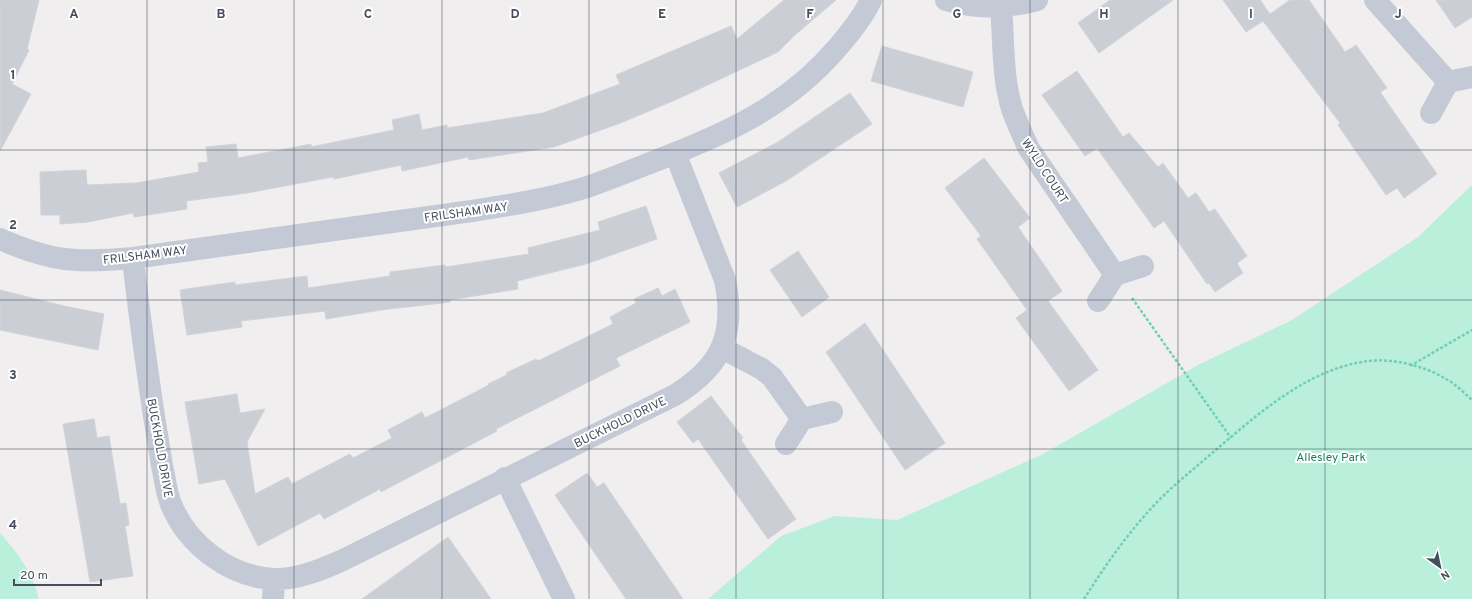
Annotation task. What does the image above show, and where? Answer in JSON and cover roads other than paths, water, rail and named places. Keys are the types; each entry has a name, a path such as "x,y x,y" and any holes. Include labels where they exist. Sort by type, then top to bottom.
{"street":[{"name":"FRILSHAM WAY","path":"0,240 30,252 55,259 96,262 516,204 585,187 730,130 774,105 792,92 821,67 847,37 871,0"},
{"path":"946,0 975,6 1002,7 1037,0"},
{"path":"1376,0 1448,82"},
{"name":"WYLD COURT","path":"1002,7 1007,86 1012,108 1020,130 1029,149 1115,274"},
{"path":"1431,113 1448,82 1472,77"},
{"name":"BUCKHOLD DRIVE","path":"133,258 141,327 158,443 170,503 176,516 193,540 206,552 235,570 257,576 274,589 295,577 318,571 343,560 505,478 675,395 701,376 722,348 730,314 725,280 674,153"},
{"path":"1098,301 1115,274 1143,266"},
{"path":"722,348 762,369 772,377 802,419"},
{"path":"786,444 802,419 832,412"},
{"path":"505,478 564,599"}],"park label":[{"name":"Allesley Park","path":"1331,457"}]}
